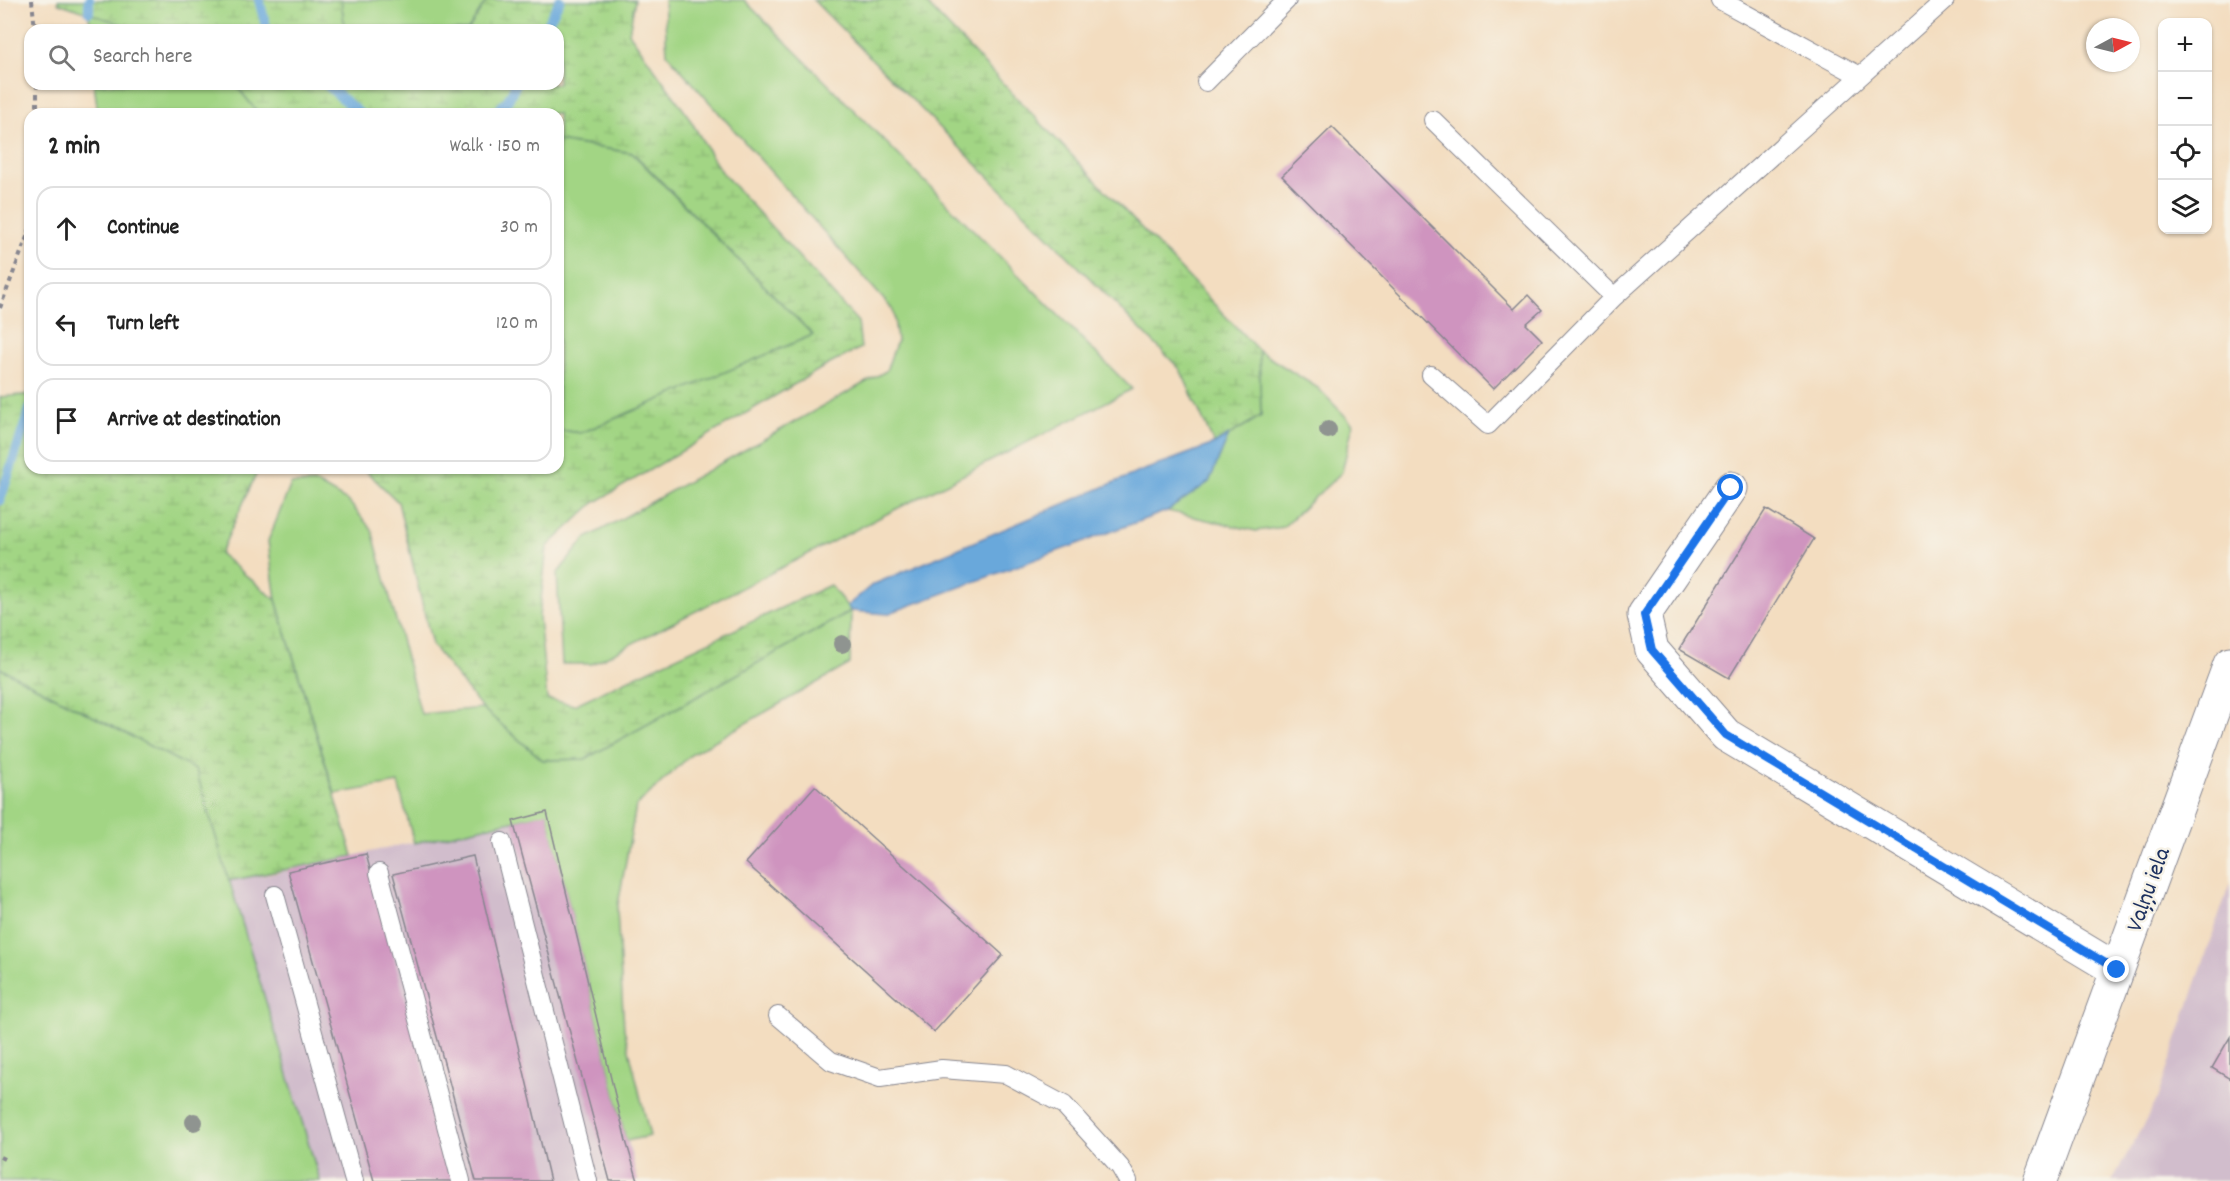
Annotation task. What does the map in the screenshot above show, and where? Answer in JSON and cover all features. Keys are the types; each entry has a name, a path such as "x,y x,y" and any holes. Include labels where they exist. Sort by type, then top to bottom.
{"street":[{"path":"1731,488 1644,615 1652,650 1726,735 2117,970"},
{"name":"Vaļņu iela","path":"2040,1181 2230,664"}],"lane":[{"path":"1206,82 1287,0"},
{"path":"1720,0 1860,76"},
{"path":"1431,375 1488,425 1614,297 1945,0"},
{"path":"1433,120 1614,297"},
{"path":"502,842 588,1181"},
{"path":"379,873 461,1181"},
{"path":"275,895 354,1181"},
{"path":"778,1016 831,1060 880,1078 942,1069 1006,1074 1064,1105 1120,1167 1128,1181"}],"path":[{"path":"32,0 34,24"},
{"path":"37,90 37,108"},
{"path":"0,308 24,245"}],"shaded area":[{"path":"547,812 638,1181 320,1181 229,881 272,874"},
{"path":"2230,883 2230,1181 2112,1181 2156,1102"}],"green space":[{"path":"58,0 341,0 344,24 121,24 58,3"},
{"path":"341,0 487,0 472,24 344,24"},
{"path":"487,0 635,0 629,33 688,116 719,169 858,322 861,348 822,368 594,503 547,547 539,617 547,699 574,705 830,585 851,611 585,759 543,760 482,708 432,645 398,502 369,474 564,474 564,431 581,433 813,335 633,153 564,142 564,108 254,108 240,90 564,90 564,24 472,24"},
{"path":"664,0 744,0 1132,389 592,664 562,664 557,574 585,539 886,371 897,341 893,310 667,54"},
{"path":"813,0 923,0 1259,351 1261,416 1214,444 1180,369"},
{"path":"89,12 122,24 90,24"},
{"path":"95,90 240,90 254,108 97,108"},
{"path":"564,142 632,153 813,335 581,433 564,431"},
{"path":"1259,351 1318,388 1353,424 1342,472 1283,527 1256,531 1167,511 1209,482 1229,435 1261,416"},
{"path":"24,395 24,474 256,474 220,554 276,600 353,856 229,881 196,770 0,668 0,397"},
{"path":"316,483 349,502 372,530 421,714 482,708 543,760 585,759 851,611 850,664 693,753 636,806 617,910 624,1029 650,1136 626,1141 547,813 414,843 398,783 335,794 276,600 268,541 291,484"},
{"path":"0,668 196,770 320,1181 0,1181"}],"water":[{"path":"1229,435 1209,482 1167,511 887,614 851,611 847,606 872,585 1139,472 1214,444"}],"building":[{"path":"1332,127 1514,309 1528,295 1542,310 1526,324 1542,340 1493,389 1282,176"},
{"path":"1766,509 1814,539 1729,678 1679,649"},
{"path":"815,786 1003,955 934,1032 746,863"},
{"path":"547,812 626,1141 638,1181 610,1181 513,821"},
{"path":"366,854 454,1181 374,1181 288,871"},
{"path":"473,856 550,1181 476,1181 393,874"},
{"path":"2230,1037 2230,1079 2212,1068"}],"waterway":[{"path":"89,0 89,12"},
{"path":"259,0 265,24"},
{"path":"547,24 560,0"},
{"path":"333,90 353,108"},
{"path":"500,108 508,100 513,90"},
{"path":"0,500 24,427"}],"route":[{"path":"1731,488 1644,615 1652,650 1726,735 2117,970"}]}
